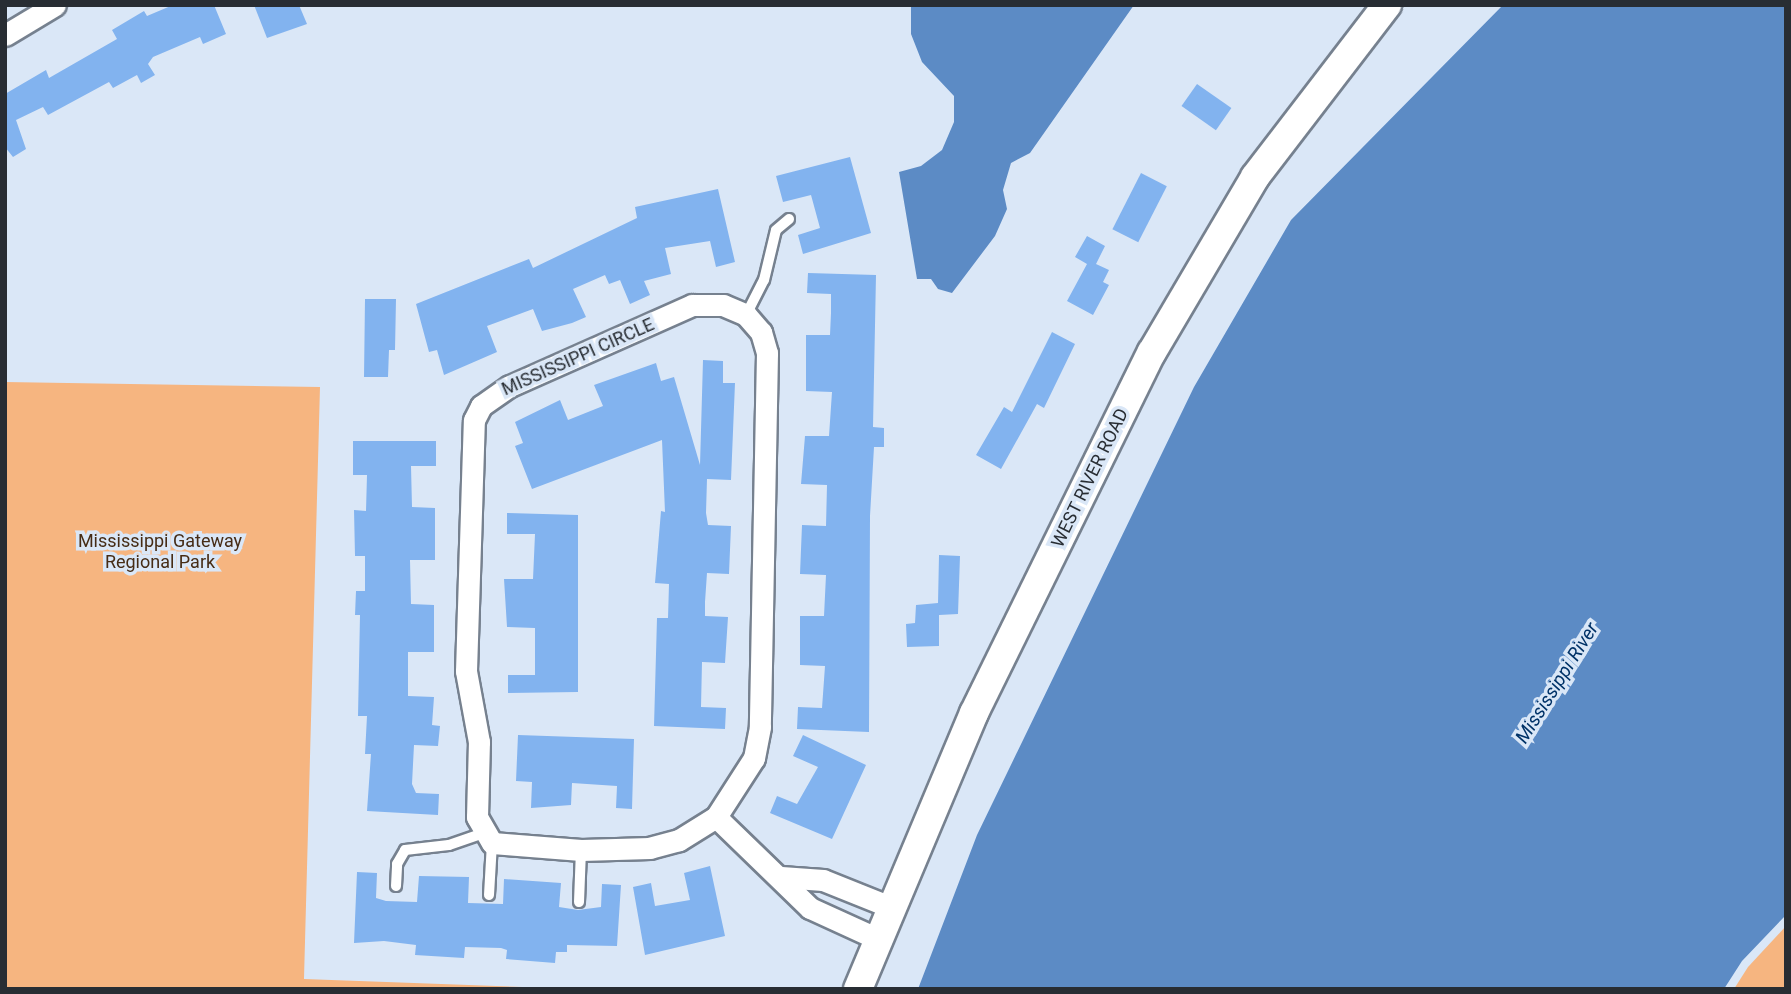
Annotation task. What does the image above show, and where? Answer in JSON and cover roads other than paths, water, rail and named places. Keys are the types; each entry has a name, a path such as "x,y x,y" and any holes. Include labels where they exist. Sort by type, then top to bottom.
{"street":[{"path":"5,36 55,5"},
{"name":"WEST RIVER ROAD","path":"858,989 890,907 1000,658 1195,274 1255,177 1387,5"},
{"name":"MISSISSIPPI CIRCLE","path":"488,838 476,793 479,742 466,671 472,436 481,406 510,386 692,305 723,305 746,314"},
{"path":"488,838 581,850 650,848 679,840 716,817 740,786 760,727 767,353 761,332 746,314"},
{"path":"716,817 781,877 810,908 878,939"},
{"path":"781,877 823,880 890,907"}],"lane":[{"path":"746,314 764,280 776,230 789,219"},
{"path":"396,886 397,864 405,850 488,838 489,895"},
{"path":"579,902 581,850"}],"water":[{"path":"911,5 1134,5 1030,153 1011,163 1003,190 1007,209 995,236 952,293 938,289 931,279 917,279 899,172 921,166 942,150 954,122 954,96 922,62 911,34"},
{"name":"Mississippi River","path":"1503,5 1786,5 1786,915 1742,961 1724,989 918,989 977,835 1194,387 1291,220"}],"park label":[{"name":"Mississippi Gateway Regional Park","path":"160,552"}]}
